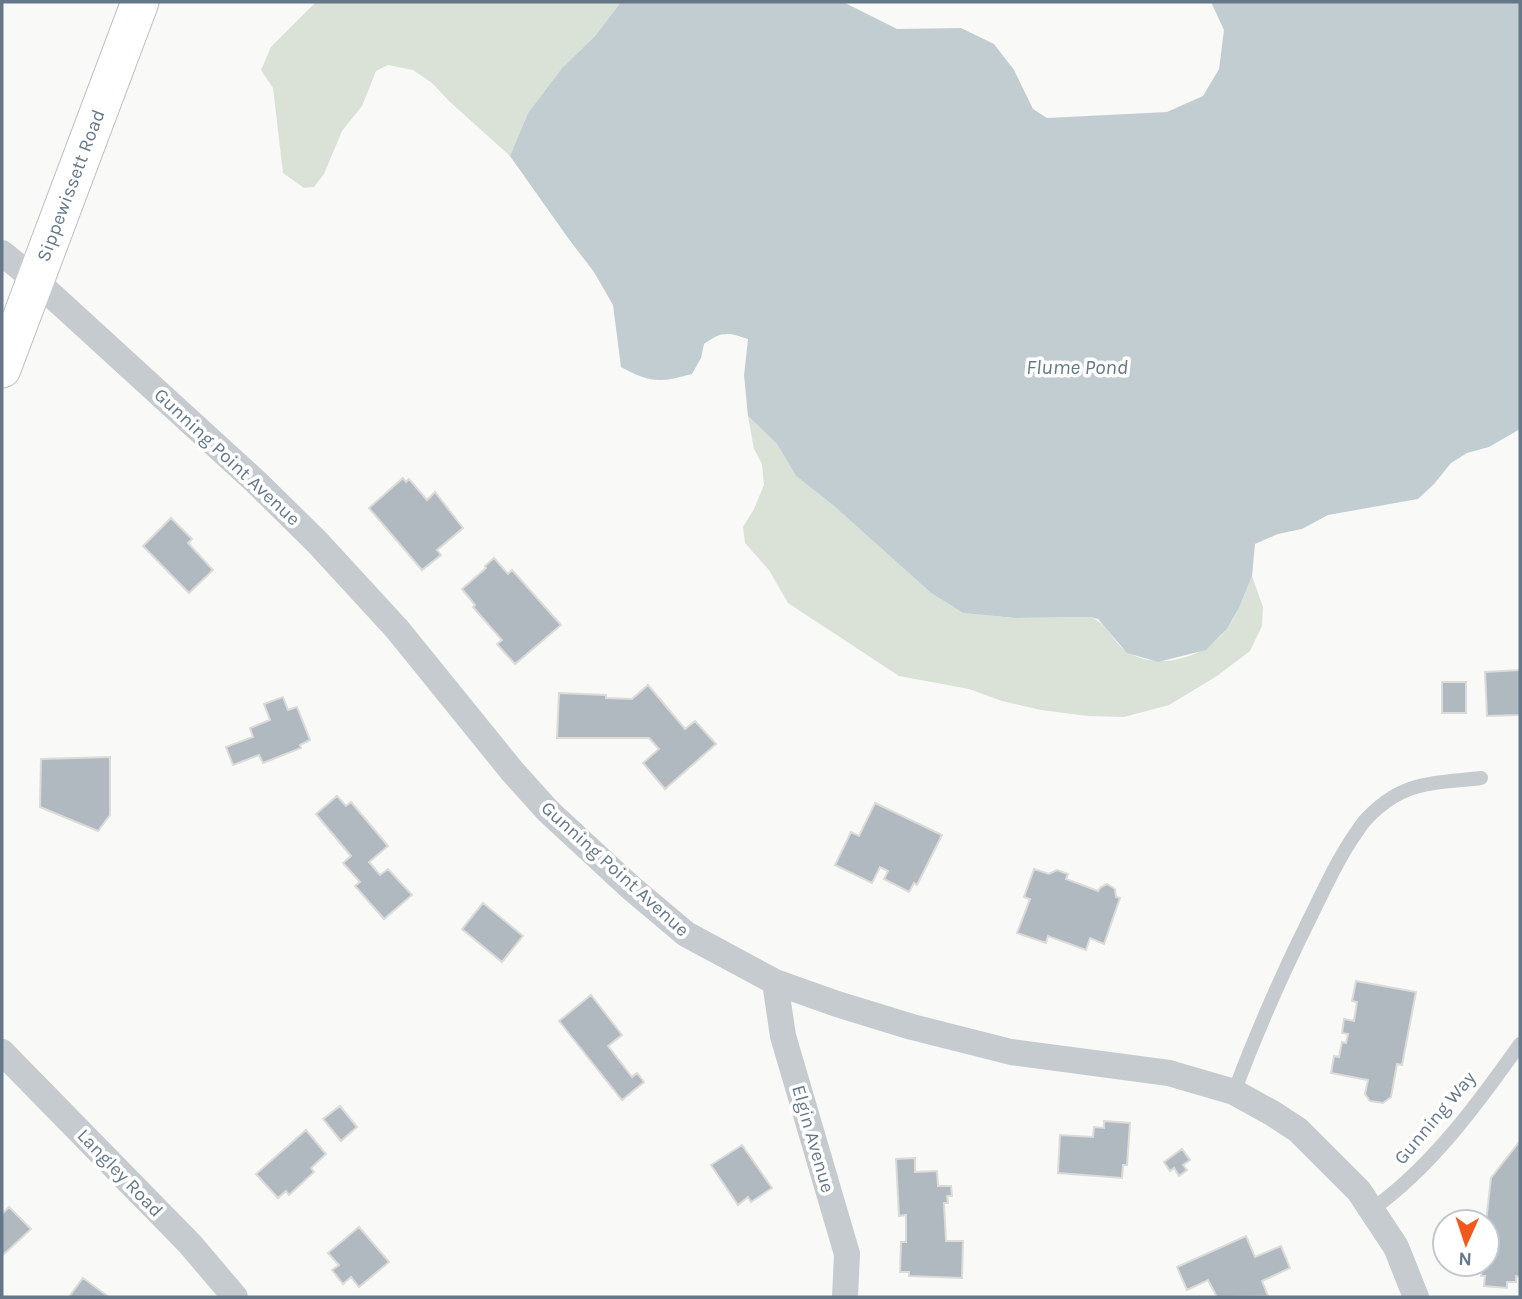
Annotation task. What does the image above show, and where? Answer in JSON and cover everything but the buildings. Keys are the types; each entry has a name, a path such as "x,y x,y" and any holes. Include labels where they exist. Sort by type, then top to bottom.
{"main road":[{"name":"Sippewissett Road","path":"2,369 140,2"}],"street":[{"name":"Gunning Point Avenue","path":"2,253 36,280 256,482 317,542 397,629 512,771 548,811 686,934 775,982 836,1004 978,1045 1011,1052 1169,1073 1234,1092 1298,1130 1359,1191 1396,1247 1416,1297"},
{"name":"Elgin Avenue","path":"775,982 783,1035 847,1254 845,1297"},
{"name":"Langley Road","path":"2,1052 190,1244 235,1297"}],"lane":[{"path":"1234,1092 1256,1033 1291,957 1326,884 1358,829 1375,811 1406,790 1432,783 1481,778"},
{"name":"Gunning Way","path":"1371,1210 1394,1194 1417,1172 1520,1044"}],"shaded area":[{"path":"316,2 621,2 595,36 562,68 528,113 510,156 432,83 413,70 388,65 376,71 362,106 342,131 324,174 314,187 304,188 283,173 273,88 261,70 271,47"},
{"path":"748,416 777,444 796,476 834,506 931,593 963,613 1015,618 1090,617 1102,624 1129,653 1155,661 1168,661 1195,654 1226,630 1252,576 1263,607 1262,626 1250,651 1217,676 1169,705 1124,717 1087,716 1041,710 1002,701 969,689 899,676 788,603 769,570 745,543 743,527 764,485 762,464 754,449"}],"water":[{"name":"Flume Pond","path":"621,2 843,2 897,29 961,28 994,44 1014,70 1033,109 1047,118 1167,112 1203,96 1219,69 1224,30 1211,2 1520,2 1520,429 1489,447 1467,453 1451,463 1418,499 1328,515 1302,529 1278,534 1255,544 1252,576 1239,608 1227,629 1206,650 1158,662 1127,653 1098,619 1015,618 963,613 931,593 834,506 796,476 777,444 748,416 744,375 748,339 730,334 716,337 704,344 701,358 692,374 681,377 648,379 621,367 613,305 594,272 510,156 528,113 562,68 595,36"}]}
